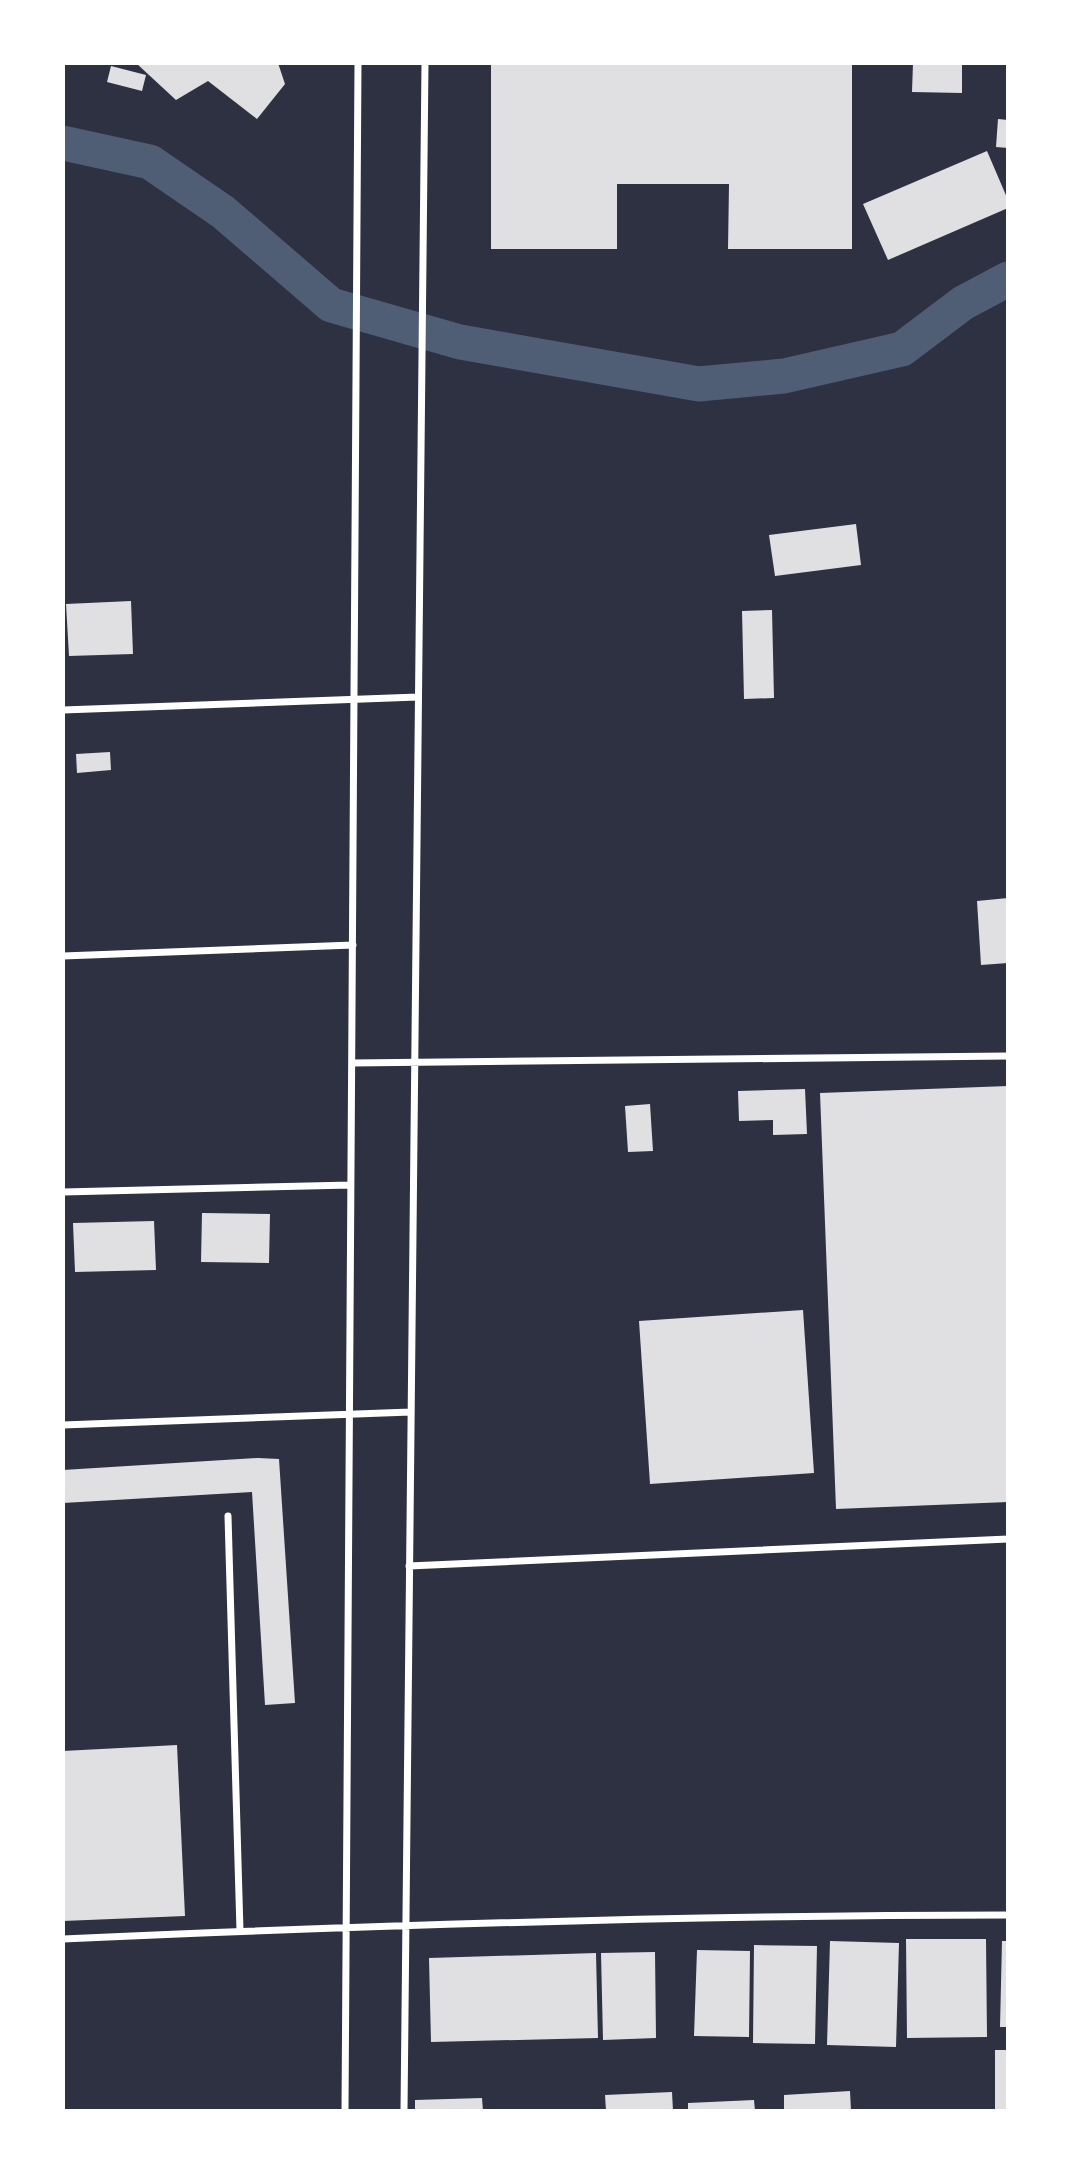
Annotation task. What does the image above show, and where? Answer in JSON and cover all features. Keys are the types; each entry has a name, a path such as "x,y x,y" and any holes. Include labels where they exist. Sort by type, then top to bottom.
{"street":[{"path":"345,2111 358,63"},
{"path":"404,2111 425,63"},
{"path":"63,710 418,697"},
{"path":"63,956 353,945"},
{"path":"352,1063 1008,1056"},
{"path":"63,1192 351,1185"},
{"path":"63,1425 411,1412"},
{"path":"228,1516 240,1931"},
{"path":"410,1566 1008,1539"},
{"path":"63,1939 406,1925 823,1915 1008,1915"}],"building":[{"path":"136,63 278,63 285,84 257,119 208,81 176,100"},
{"path":"491,63 852,63 852,249 728,249 729,184 617,184 617,249 491,249"},
{"path":"913,63 962,63 962,93 912,92"},
{"path":"111,66 146,75 142,91 107,82"},
{"path":"998,119 1008,120 1008,148 996,147"},
{"path":"987,151 1008,200 1008,208 888,260 863,204"},
{"path":"856,524 861,565 775,576 769,535"},
{"path":"131,601 133,654 69,656 66,604"},
{"path":"772,610 774,698 744,699 742,611"},
{"path":"110,752 111,770 77,773 76,754"},
{"path":"1008,898 1008,963 981,965 977,901"},
{"path":"1008,1086 1008,1502 836,1509 820,1093"},
{"path":"805,1089 807,1134 773,1135 773,1120 739,1121 738,1091"},
{"path":"650,1104 653,1151 628,1152 625,1106"},
{"path":"202,1213 270,1214 269,1263 201,1262"},
{"path":"154,1221 156,1270 75,1272 73,1223"},
{"path":"803,1310 814,1473 650,1484 639,1321"},
{"path":"279,1459 295,1703 265,1705 252,1492 63,1503 63,1470"},
{"path":"177,1745 185,1916 63,1921 63,1751"},
{"path":"906,1939 986,1939 987,2037 907,2038"},
{"path":"830,1941 899,1943 896,2047 827,2045"},
{"path":"1002,1941 1008,1941 1008,2027 1000,2027"},
{"path":"754,1945 817,1946 815,2044 753,2043"},
{"path":"697,1950 750,1951 749,2037 694,2036"},
{"path":"655,1952 656,2038 603,2040 601,1953"},
{"path":"596,1953 598,2038 431,2042 429,1958"},
{"path":"995,2050 1008,2050 1008,2111 995,2111"},
{"path":"850,2091 851,2111 784,2111 784,2095"},
{"path":"672,2092 673,2111 606,2111 605,2095"},
{"path":"482,2098 483,2111 415,2111 415,2100"},
{"path":"754,2100 755,2111 688,2111 688,2103"}],"waterway":[{"path":"63,143 150,162 223,212 331,305 460,342 699,384 784,376 902,349 963,303 1008,279"}]}
